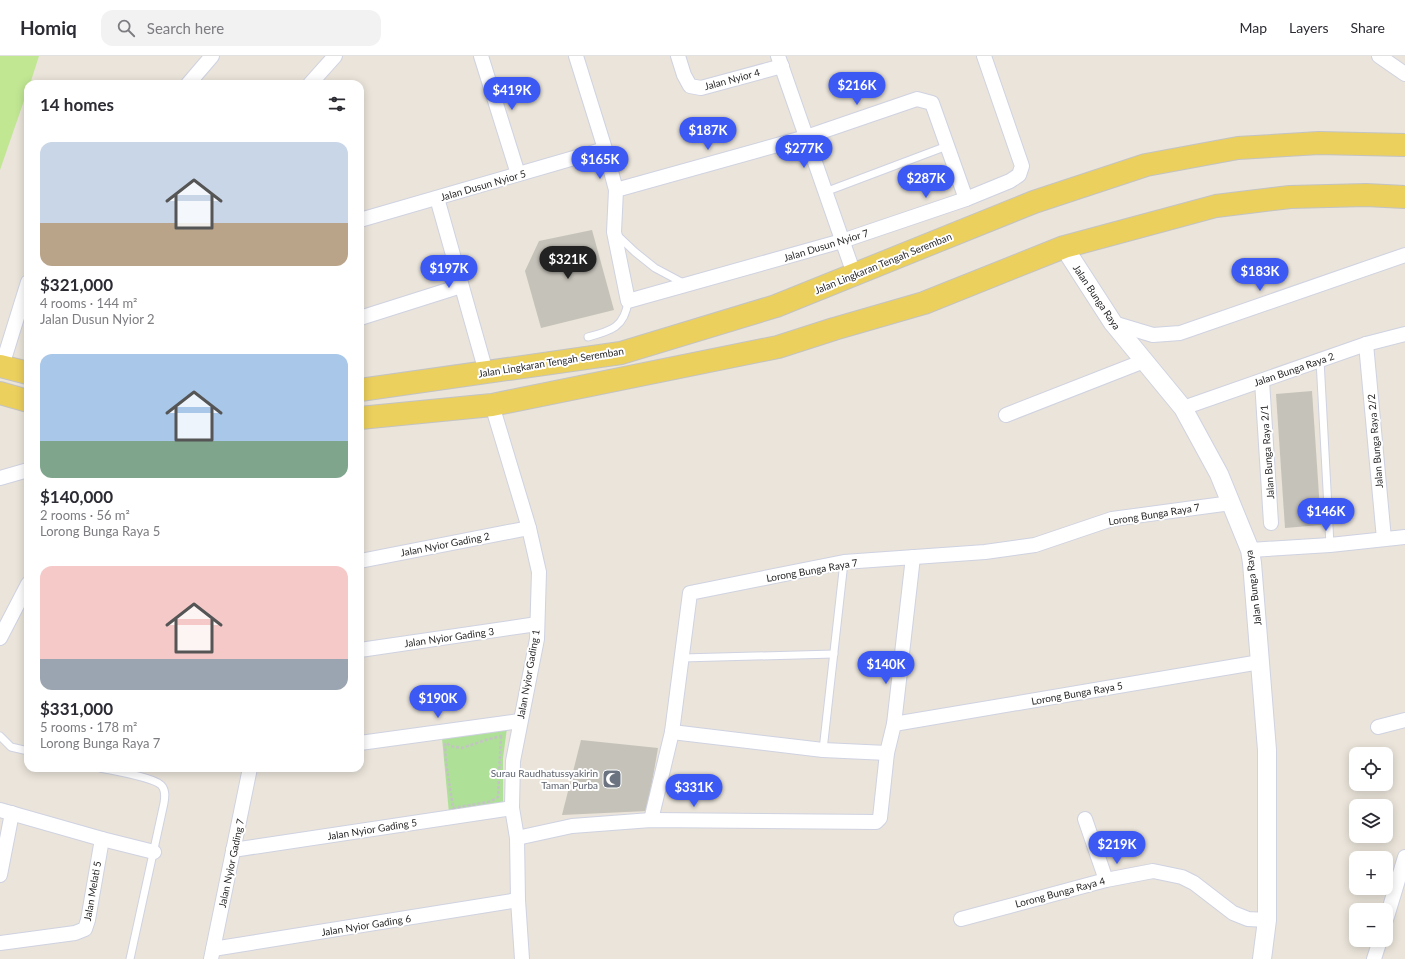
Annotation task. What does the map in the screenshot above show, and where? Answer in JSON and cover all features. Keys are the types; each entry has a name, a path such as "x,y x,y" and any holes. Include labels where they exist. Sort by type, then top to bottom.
{"main road":[{"name":"Jalan Lingkaran Tengah Seremban","path":"364,389 621,353 776,306 1034,202 1146,165 1238,148 1319,143 1405,145"},
{"path":"364,418 492,405 778,347 924,303 1064,247 1216,206 1290,197 1366,195 1405,198"},
{"path":"1,366 24,372"},
{"path":"0,393 24,400"}],"street":[{"path":"314,80 335,56"},
{"path":"481,56 518,174"},
{"path":"576,56 606,149 616,190 614,232 628,301"},
{"name":"Jalan Nyior 4","path":"678,56 684,75 690,86 701,88 780,61"},
{"name":"Jalan Dusun Nyior 7","path":"628,301 842,241 966,199 1010,181 1019,175 1022,166 984,56"},
{"path":"1379,56 1405,74"},
{"path":"191,80 209,57"},
{"path":"780,61 854,274"},
{"path":"616,190 806,137 917,99 932,104 966,199"},
{"name":"Jalan Dusun Nyior 5","path":"364,219 606,149"},
{"path":"437,198 486,372"},
{"name":"Jalan Bunga Raya","path":"1064,247 1113,323 1183,408 1220,474 1250,550 1267,750 1267,920 1262,959"},
{"path":"1113,323 1153,335 1180,333 1405,256"},
{"path":"364,317 461,286"},
{"path":"1,366 24,294"},
{"name":"Jalan Bunga Raya 2","path":"1183,408 1366,344 1405,334"},
{"name":"Jalan Bunga Raya 2/2","path":"1366,344 1384,539"},
{"path":"1006,415 1144,361"},
{"name":"Jalan Bunga Raya 2/1","path":"1262,381 1271,523"},
{"name":"Jalan Nyior Gading 1","path":"492,405 529,528 539,572 537,639 513,761 512,808 517,838 518,900 522,959"},
{"path":"0,478 24,471"},
{"name":"Lorong Bunga Raya 7","path":"651,820 672,732 690,593 844,562 985,552 1035,545 1112,519 1231,503"},
{"name":"Jalan Nyior Gading 2","path":"364,560 529,528"},
{"path":"1250,550 1330,545 1405,537"},
{"path":"517,838 572,826 651,820 876,822 880,818 887,753 894,724 913,557"},
{"path":"0,638 24,592"},
{"name":"Jalan Nyior Gading 3","path":"364,649 537,624"},
{"name":"Lorong Bunga Raya 5","path":"894,724 1260,662"},
{"path":"1378,727 1405,720"},
{"path":"364,742 520,721"},
{"path":"672,732 823,750 887,753"},
{"name":"Jalan Nyior Gading 7","path":"212,954 249,772"},
{"name":"Jalan Nyior Gading 5","path":"233,850 512,808"},
{"path":"0,875 6,812 154,852"},
{"path":"1085,819 1106,880"},
{"name":"Jalan Melati 5","path":"0,943 75,933 85,929 88,920 102,839"},
{"path":"1391,903 1405,857"},
{"name":"Lorong Bunga Raya 4","path":"961,918 1106,880 1153,871 1182,877 1194,883 1233,913 1248,919 1267,920"},
{"name":"Jalan Nyior Gading 6","path":"212,954 518,900"},
{"path":"1374,959 1378,947"}],"lane":[{"path":"825,192 947,146"},
{"path":"614,232 655,268 687,284"},
{"path":"588,337 608,332 620,323 627,311 628,301"},
{"path":"1320,360 1330,545"},
{"path":"823,750 844,562"},
{"path":"682,658 834,654"},
{"path":"0,736 11,747 24,750"},
{"path":"117,772 152,780 162,786 165,793 154,852 130,959"}],"path":[{"path":"501,736 498,797 488,802 453,808 446,762 445,744 447,743 450,746 462,748 501,736"}],"green space":[{"path":"0,56 39,56 31,80 24,80 24,101 0,170"},
{"path":"507,728 503,758 503,806 449,813 442,738"}],"building":[{"path":"592,230 614,310 541,328 525,271 539,241"},
{"path":"1312,391 1321,525 1285,528 1276,394"},
{"name":"Surau Raudhatussyakirin Taman Purba","path":"581,740 658,748 647,811 562,815"}],"place":[{"name":"Surau Raudhatussyakirin Taman Purba","path":"612,779"}]}
